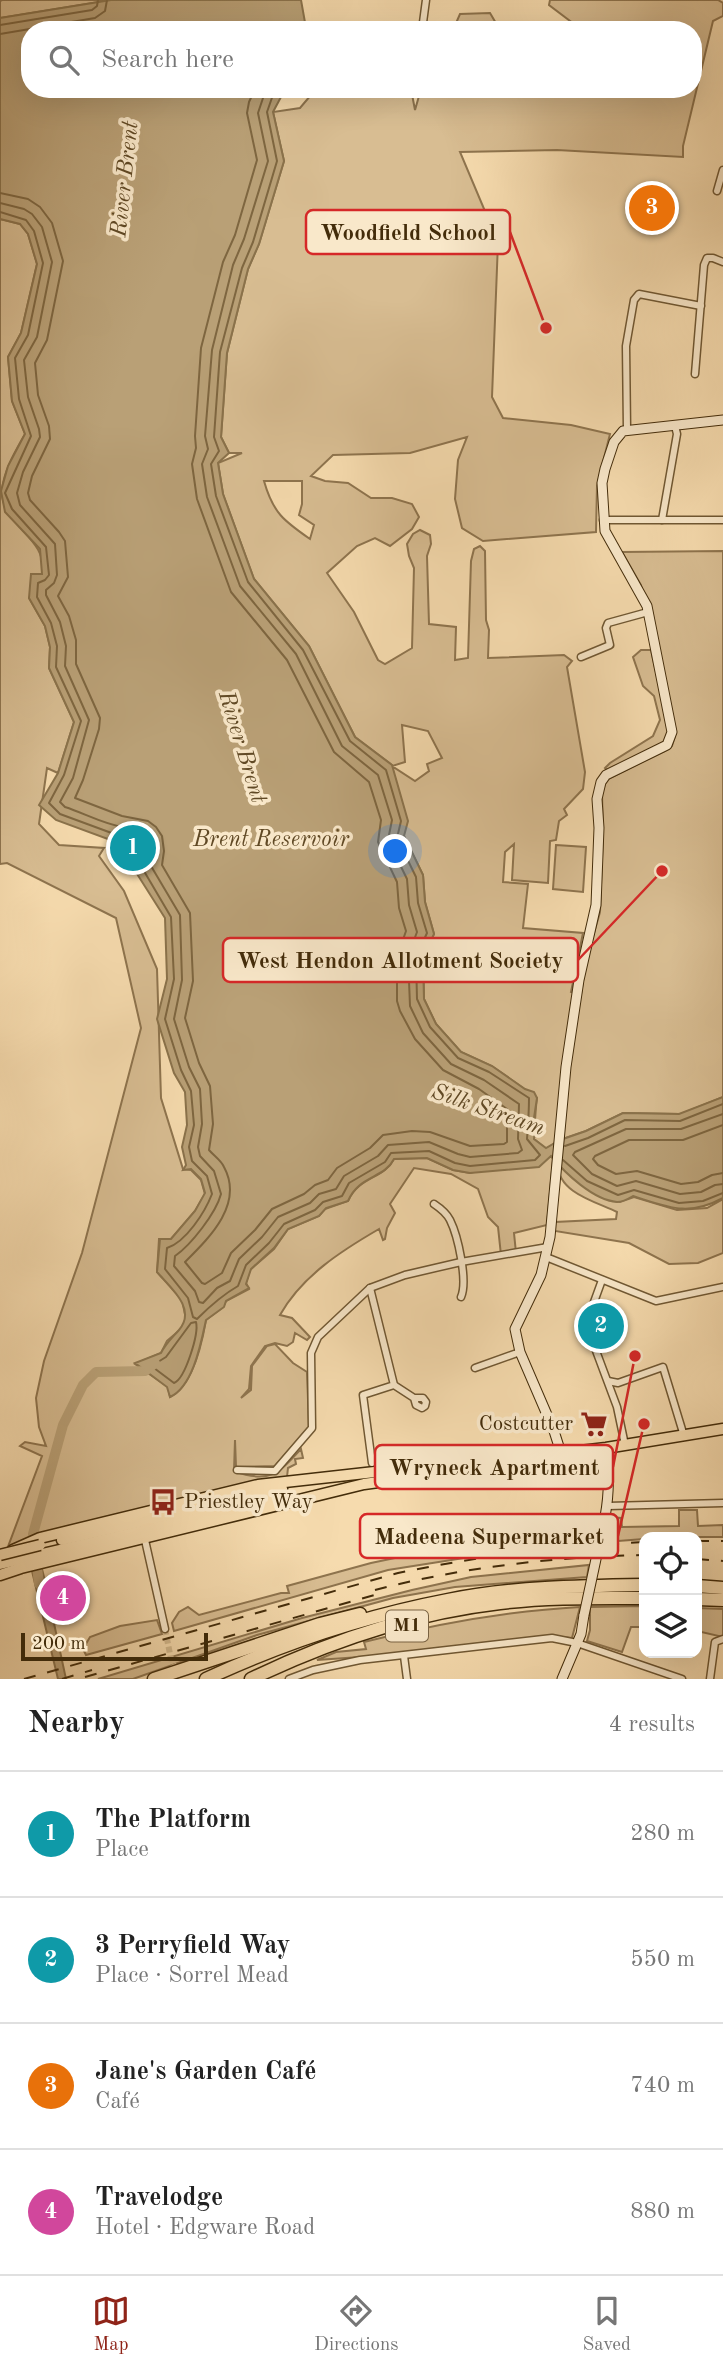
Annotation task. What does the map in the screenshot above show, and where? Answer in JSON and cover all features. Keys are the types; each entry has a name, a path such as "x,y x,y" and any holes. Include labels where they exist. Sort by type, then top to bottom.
{"highway":[{"name":"M1","path":"206,1679 317,1635 413,1607 499,1593 585,1586 639,1585"},
{"path":"702,1586 723,1588"},
{"name":"M1","path":"251,1679 280,1665 387,1625 443,1612 501,1603 639,1598"},
{"path":"702,1599 723,1600"},
{"name":"M1","path":"262,1679 316,1655 424,1621 559,1600"},
{"name":"M1","path":"154,1679 320,1624 365,1612 413,1607"}],"main road":[{"path":"0,1559 255,1494 497,1465 520,1458 606,1448 723,1429"},
{"path":"0,1559 26,1543 41,1550 145,1539 364,1479"},
{"path":"0,1575 29,1566 41,1550"}],"street":[{"path":"423,21 426,0"},
{"path":"718,191 723,170"},
{"path":"695,374 704,265 706,258 723,262"},
{"path":"627,429 626,346 634,300 639,294 701,306"},
{"path":"562,1453 520,1352 515,1336 516,1324 541,1275 547,1252 579,980 596,905 599,828 597,799 601,782 606,775 662,748 672,737 645,601 605,531 602,484 614,442 620,433 627,429 723,420"},
{"path":"663,520 677,435 675,426"},
{"path":"603,520 723,520"},
{"path":"581,657 610,645 606,628 608,623 648,612"},
{"path":"434,1204 450,1219 461,1262 464,1289 461,1297"},
{"path":"237,1469 275,1471 312,1428 311,1353 318,1337 370,1288 405,1275 461,1262 547,1252 602,1280 656,1301 723,1287"},
{"path":"602,1280 585,1319 617,1407 625,1445"},
{"path":"370,1288 394,1385 414,1398"},
{"path":"475,1368 520,1352"},
{"path":"608,1381 618,1383 663,1367 684,1436"},
{"path":"372,1463 363,1395 394,1385"},
{"path":"562,1679 578,1643 608,1506 610,1478 606,1448"},
{"path":"608,1506 723,1503"},
{"path":"145,1539 165,1629"},
{"path":"289,1679 313,1670 360,1660 552,1638 578,1643 682,1679"},
{"path":"710,1679 715,1642 723,1639"},
{"path":"404,1656 407,1679"}],"shaded area":[{"path":"2,0 111,0 0,18"},
{"path":"550,0 718,0 723,3 723,16 713,21 702,67 702,21 570,21 549,5"},
{"path":"490,13 495,21 457,21 460,14"},
{"path":"308,98 413,98 415,110 418,98 695,98 683,146 683,157 557,150 460,152 498,242 492,397 503,418 571,425 610,434 597,486 596,532 483,541 462,528 455,499 458,460 467,437 410,453 333,455 311,476 325,481 348,483 371,498 392,498 412,504 419,517 412,529 390,546 375,538 357,546 327,573 354,612 378,660 385,664 412,648 414,568 407,544 413,534 420,530 430,535 431,544 427,556 429,624 456,627 455,660 468,658 471,561 474,549 480,546 485,551 488,658 564,655 572,661 567,667 585,772 583,789 564,809 567,815 559,821 556,840 550,841 548,883 512,880 514,844 505,852 503,882 528,884 523,928 583,933 571,992 581,994 586,961 600,912 602,794 606,780 665,751 672,746 675,736 641,585 622,552 723,551 723,1097 681,1114 623,1113 560,1140 546,1149 534,1139 537,1098 492,1066 461,1052 436,1024 424,999 423,958 434,934 425,902 423,875 404,836 392,766 392,765 355,737 309,646 254,579 223,494 218,463 242,453 229,453 221,437 227,353 248,269 259,244 284,161 273,112 300,108","holes":["264,481 302,481 299,515 314,525 310,539 293,527 276,509","402,725 428,731 442,758 427,764 429,771 415,781 392,766 405,762"]},
{"path":"0,219 20,224 28,234 37,264 21,333 8,357 12,401 25,434 5,475 3,502 8,513 38,550 42,561 39,583 29,598 45,626 50,647 49,668 74,722 58,773 47,768 39,824 59,845 104,848 99,856 124,891 157,969 161,1098 183,1169 191,1170 201,1180 205,1194 195,1211 171,1239 159,1239 157,1272 182,1300 186,1319 181,1329 167,1341 161,1353 135,1364 168,1387 170,1397 178,1391 185,1384 195,1363 206,1320 223,1307 226,1301 249,1289 246,1283 250,1270 274,1249 288,1229 319,1216 325,1209 348,1201 358,1187 390,1166 394,1159 427,1158 453,1170 470,1173 503,1170 551,1155 553,1159 547,1225 514,1233 516,1253 501,1255 498,1227 488,1217 478,1189 451,1174 414,1168 390,1204 395,1213 385,1239 383,1240 379,1229 337,1256 299,1288 280,1315 292,1318 310,1337 307,1340 295,1333 293,1342 287,1346 275,1343 265,1346 251,1366 249,1389 241,1398 251,1390 252,1366 267,1346 275,1344 293,1363 307,1372 309,1427 275,1466 236,1467 235,1440 234,1471 256,1477 279,1470 301,1449 303,1458 295,1459 296,1464 288,1468 287,1477 6,1552 42,1456 20,1446 25,1442 46,1446 39,1427 36,1398 44,1361 82,1253 141,1028 116,918 7,863 0,864"},
{"path":"641,650 651,650 669,730 666,741 609,772 605,768 610,763 653,736 660,720 654,696 643,686 633,657"},
{"path":"556,845 586,847 583,892 553,889"},
{"path":"558,1165 608,1200 620,1202 634,1197 677,1210 707,1208 723,1199 723,1253 698,1263 669,1264 629,1243 555,1231 555,1222 616,1219 617,1212 571,1190 564,1183"},
{"path":"679,1510 697,1510 698,1526 723,1525 723,1537 702,1537 702,1532 639,1532 639,1539 605,1542 611,1517 621,1518 622,1527 679,1526"},
{"path":"597,1523 594,1543 515,1550 388,1570 174,1631 172,1623 179,1612 188,1607 199,1615 289,1593 287,1586 419,1553 418,1548 498,1531"},
{"path":"589,1565 587,1577 455,1587 393,1598 257,1635 133,1679 98,1679 302,1618 412,1590 471,1577"},
{"path":"639,1606 639,1627 631,1627 622,1652 587,1641 590,1607"},
{"path":"580,1607 572,1638 551,1636 403,1654 317,1660 336,1652 366,1649 364,1642 444,1624 498,1615"},
{"path":"702,1608 723,1609 723,1637 702,1632"},
{"path":"157,1620 162,1634 86,1655 83,1649 90,1637 120,1626"}],"water":[{"name":"Brent Reservoir","path":"111,0 301,0 305,21 21,21 21,98 280,98 273,112 284,161 259,244 248,269 227,353 221,437 229,453 218,463 223,494 254,579 309,646 355,737 392,765 408,821 404,836 423,875 425,902 434,934 423,958 424,999 436,1024 461,1052 492,1066 525,1089 534,1092 537,1098 534,1118 536,1123 541,1123 544,1133 535,1131 534,1139 546,1148 623,1113 679,1114 723,1097 723,1198 699,1207 678,1208 633,1196 619,1202 608,1200 580,1185 551,1156 539,1167 470,1173 453,1170 427,1158 394,1159 384,1170 358,1186 348,1201 326,1208 319,1216 288,1229 274,1248 251,1269 246,1284 249,1288 226,1301 224,1307 206,1320 190,1374 185,1384 170,1397 167,1387 135,1363 161,1353 184,1322 184,1307 180,1299 157,1272 160,1239 171,1239 195,1211 205,1193 201,1179 191,1169 183,1170 186,1165 182,1147 187,1125 185,1092 174,1073 157,1019 167,979 165,918 132,866 138,853 137,845 116,842 56,820 39,805 58,773 74,722 49,668 50,647 45,626 29,598 31,574 42,574 40,549 5,512 1,491 8,466 25,434 12,401 8,357 21,333 37,264 28,234 20,224 0,219 0,18"},
{"path":"42,1569 66,1679 58,1679 32,1571"}],"waterway":[{"name":"River Brent","path":"39,1584 33,1534 63,1425 83,1385 96,1372 145,1371 155,1363"}],"tunnel":[{"path":"165,1629 171,1659 180,1679"}],"railway":[{"path":"702,1541 723,1541"},
{"path":"24,1679 398,1573 521,1553 639,1542"},
{"path":"375,1590 475,1569 576,1558 639,1555"},
{"path":"702,1559 723,1561"},
{"path":"85,1677 385,1592"},
{"path":"62,1679 92,1670"}],"place":[{"name":"Jane's Garden Café","path":"652,208"},
{"name":"Woodfield School","path":"546,328"},
{"name":"The Platform","path":"133,848"},
{"name":"West Hendon Allotment Society","path":"662,871"},
{"name":"3 Perryfield Way","path":"601,1326"},
{"name":"Wryneck Apartment","path":"635,1356"},
{"name":"Costcutter","path":"594,1424"},
{"name":"Madeena Supermarket","path":"644,1424"},
{"name":"Priestley Way","path":"163,1502"},
{"name":"Travelodge","path":"63,1598"}],"water label":[{"name":"Silk Stream","path":"488,1110"}]}
